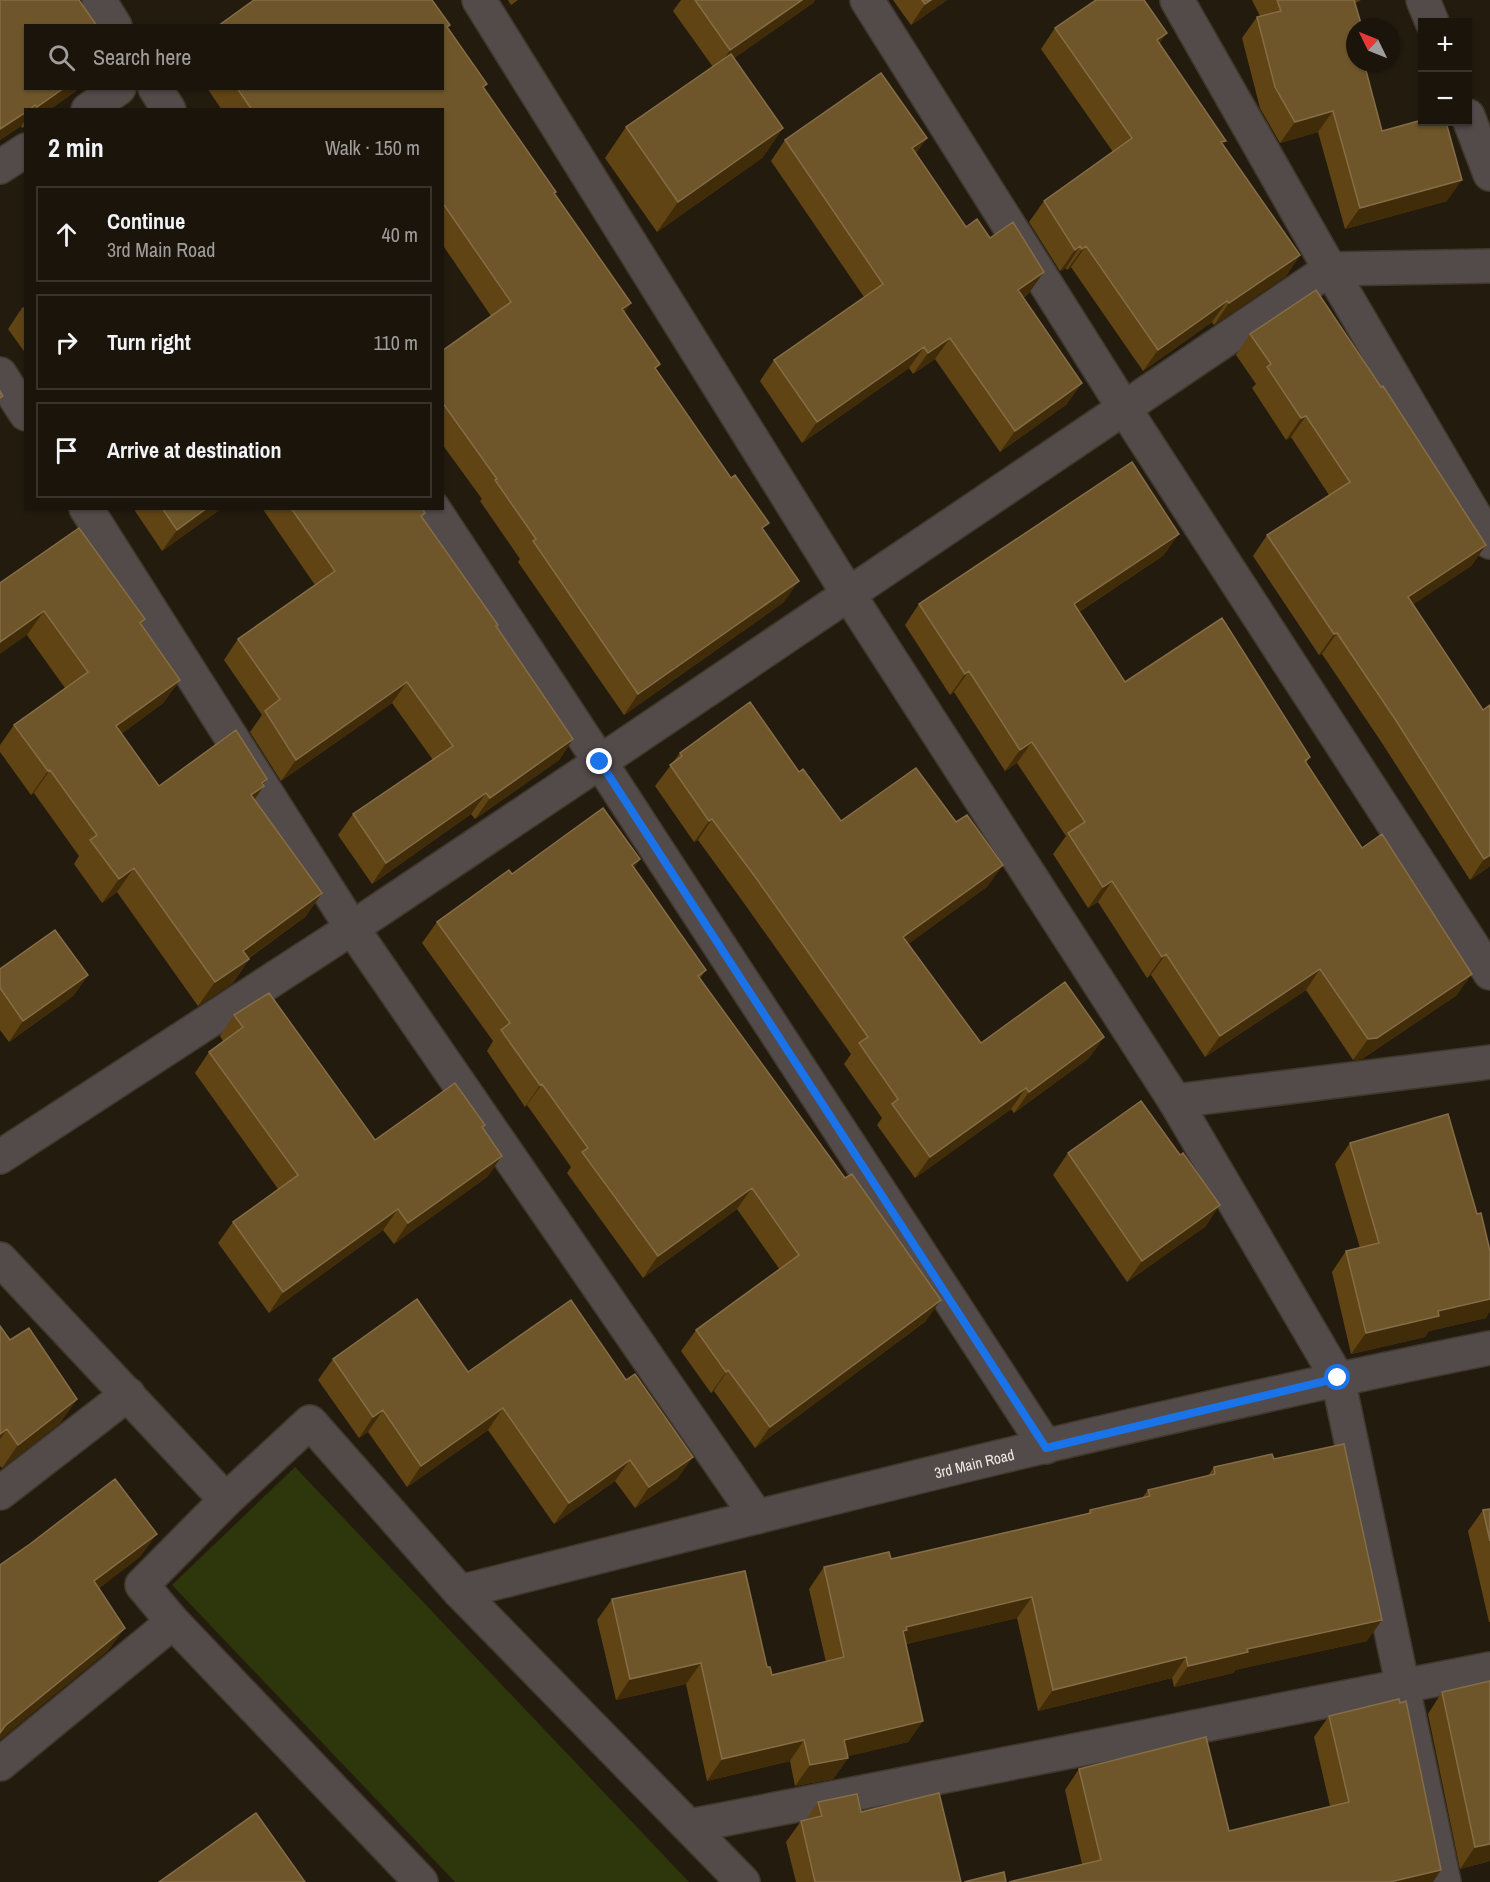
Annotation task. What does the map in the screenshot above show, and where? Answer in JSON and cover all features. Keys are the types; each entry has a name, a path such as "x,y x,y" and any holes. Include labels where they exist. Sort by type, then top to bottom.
{"street":[{"path":"99,0 114,24"},
{"path":"479,0 849,595 1175,1101 1338,1378 1444,1882"},
{"path":"867,0 1124,408 1490,973"},
{"path":"1177,0 1330,269 1477,499 1490,542"},
{"path":"1423,0 1430,18"},
{"path":"91,108 116,90"},
{"path":"156,90 168,108"},
{"path":"1476,121 1490,174"},
{"path":"0,167 24,151"},
{"path":"0,1157 352,928 1330,269 1490,266"},
{"path":"0,374 24,411"},
{"path":"87,510 352,928 757,1517"},
{"path":"434,510 1046,1448"},
{"path":"1175,1101 1490,1062"},
{"path":"0,1259 226,1500"},
{"name":"3rd Main Road","path":"460,1592 757,1517 1338,1378 1490,1348"},
{"path":"0,1493 128,1394"},
{"path":"417,1881 173,1622 142,1585 226,1500 310,1422 460,1592 744,1882"},
{"path":"0,1764 173,1622"},
{"path":"690,1826 1403,1688 1490,1669"}],"green space":[{"path":"295,1467 689,1882 455,1882 172,1585"}],"building":[{"path":"0,0 79,0 96,24 24,24 24,90 61,90 37,107 35,105 31,108 24,108 24,113 0,129"},
{"path":"254,0 432,0 450,25 447,27 487,84 483,87 631,303 622,309 660,364 655,368 731,478 735,475 769,523 762,528 799,581 638,694 533,541 536,539 495,480 497,479 444,405 444,350 511,302 444,205 444,108 251,108 238,90 444,90 444,24 221,24"},
{"path":"695,0 802,0 730,50"},
{"path":"1096,0 1144,0 1167,33 1157,40 1226,141 1221,142 1300,255 1229,303 1227,301 1158,350 1086,246 1082,249 1080,246 1075,250 1044,201 1132,138 1055,28"},
{"path":"1277,0 1354,0 1359,18 1346,18 1346,72 1366,72 1382,131 1418,121 1418,126 1447,126 1462,180 1360,208 1333,111 1295,122 1275,87 1257,17 1281,11"},
{"path":"731,54 783,128 678,202 626,127"},
{"path":"881,73 927,138 912,148 966,227 977,219 990,238 1013,222 1044,272 1018,290 1082,383 1015,431 950,338 928,353 924,347 817,422 774,360 883,284 785,140"},
{"path":"1316,290 1381,387 1383,386 1486,545 1408,597 1483,710 1490,705 1490,855 1484,859 1395,719 1267,535 1350,482 1306,416 1301,418 1267,367 1271,364 1250,334"},
{"path":"1132,462 1179,534 1074,604 1125,682 1222,618 1310,757 1305,761 1362,848 1382,834 1472,974 1377,1038 1368,1039 1320,969 1220,1036 1166,954 1162,957 1112,881 1103,887 1068,833 1085,822 1032,742 1020,750 969,671 965,674 919,604"},
{"path":"163,510 204,510 177,530"},
{"path":"292,510 423,510 425,513 421,516 498,625 496,626 573,739 490,798 486,793 386,863 353,814 453,746 407,682 296,760 265,711 280,699 238,639 335,571"},
{"path":"79,528 145,619 140,623 180,680 116,726 159,786 236,730 267,779 262,783 264,786 251,795 322,893 243,951 249,959 215,982 134,868 119,879 90,840 97,835 14,725 88,672 44,611 0,642 0,583"},
{"path":"750,702 799,772 803,769 841,821 916,768 956,822 967,815 1003,865 903,937 981,1043 1065,982 1104,1037 1029,1092 1026,1088 930,1157 892,1104 898,1099 859,1043 868,1037 756,878 712,819 709,821 670,765 682,756 680,753"},
{"path":"603,808 640,859 632,865 706,970 698,976 845,1178 852,1174 941,1300 770,1427 696,1330 799,1255 752,1188 658,1256 582,1152 588,1148 501,1030 510,1023 437,922 509,870 512,874"},
{"path":"55,930 88,975 23,1021 0,988 0,969"},
{"path":"269,993 375,1140 455,1083 485,1125 482,1127 502,1156 408,1223 398,1209 283,1292 233,1222 298,1175 209,1052 243,1027 234,1015"},
{"path":"1141,1101 1180,1155 1183,1153 1220,1205 1142,1261 1068,1153"},
{"path":"1448,1114 1477,1214 1481,1213 1490,1251 1490,1299 1438,1311 1439,1316 1366,1333 1346,1251 1379,1243 1350,1143"},
{"path":"417,1299 468,1372 571,1300 626,1380 635,1374 693,1457 649,1487 630,1460 569,1503 503,1408 421,1466 383,1410 373,1417 333,1359"},
{"path":"0,1326 10,1340 29,1328 77,1399 18,1445 7,1429 0,1434"},
{"path":"1344,1444 1382,1620 1247,1649 1248,1652 1188,1666 1186,1657 1053,1690 1032,1597 906,1627 907,1630 903,1631 923,1721 844,1740 848,1758 810,1765 804,1740 722,1759 701,1663 630,1679 612,1599 745,1571 767,1667 770,1667 772,1675 844,1657 824,1567 889,1552 891,1559 1091,1513 1090,1510 1150,1496 1148,1490 1215,1474 1214,1467 1272,1454 1274,1459"},
{"path":"115,1479 157,1534 94,1581 125,1628 5,1726 0,1733 0,1565"},
{"path":"1490,1509 1490,1541 1483,1510"},
{"path":"1490,1681 1490,1844 1475,1847 1442,1692"},
{"path":"1399,1699 1400,1703 1406,1701 1441,1870 1390,1882 1009,1882 1101,1860 1079,1769 1206,1737 1229,1831 1349,1802 1329,1716"},
{"path":"939,1793 961,1882 815,1882 801,1821 822,1816 818,1802 857,1794 861,1812"},
{"path":"256,1813 305,1882 159,1882"},
{"path":"1004,1872 1006,1882 964,1882"}],"route":[{"path":"600,762 1046,1448 1338,1378"}]}
